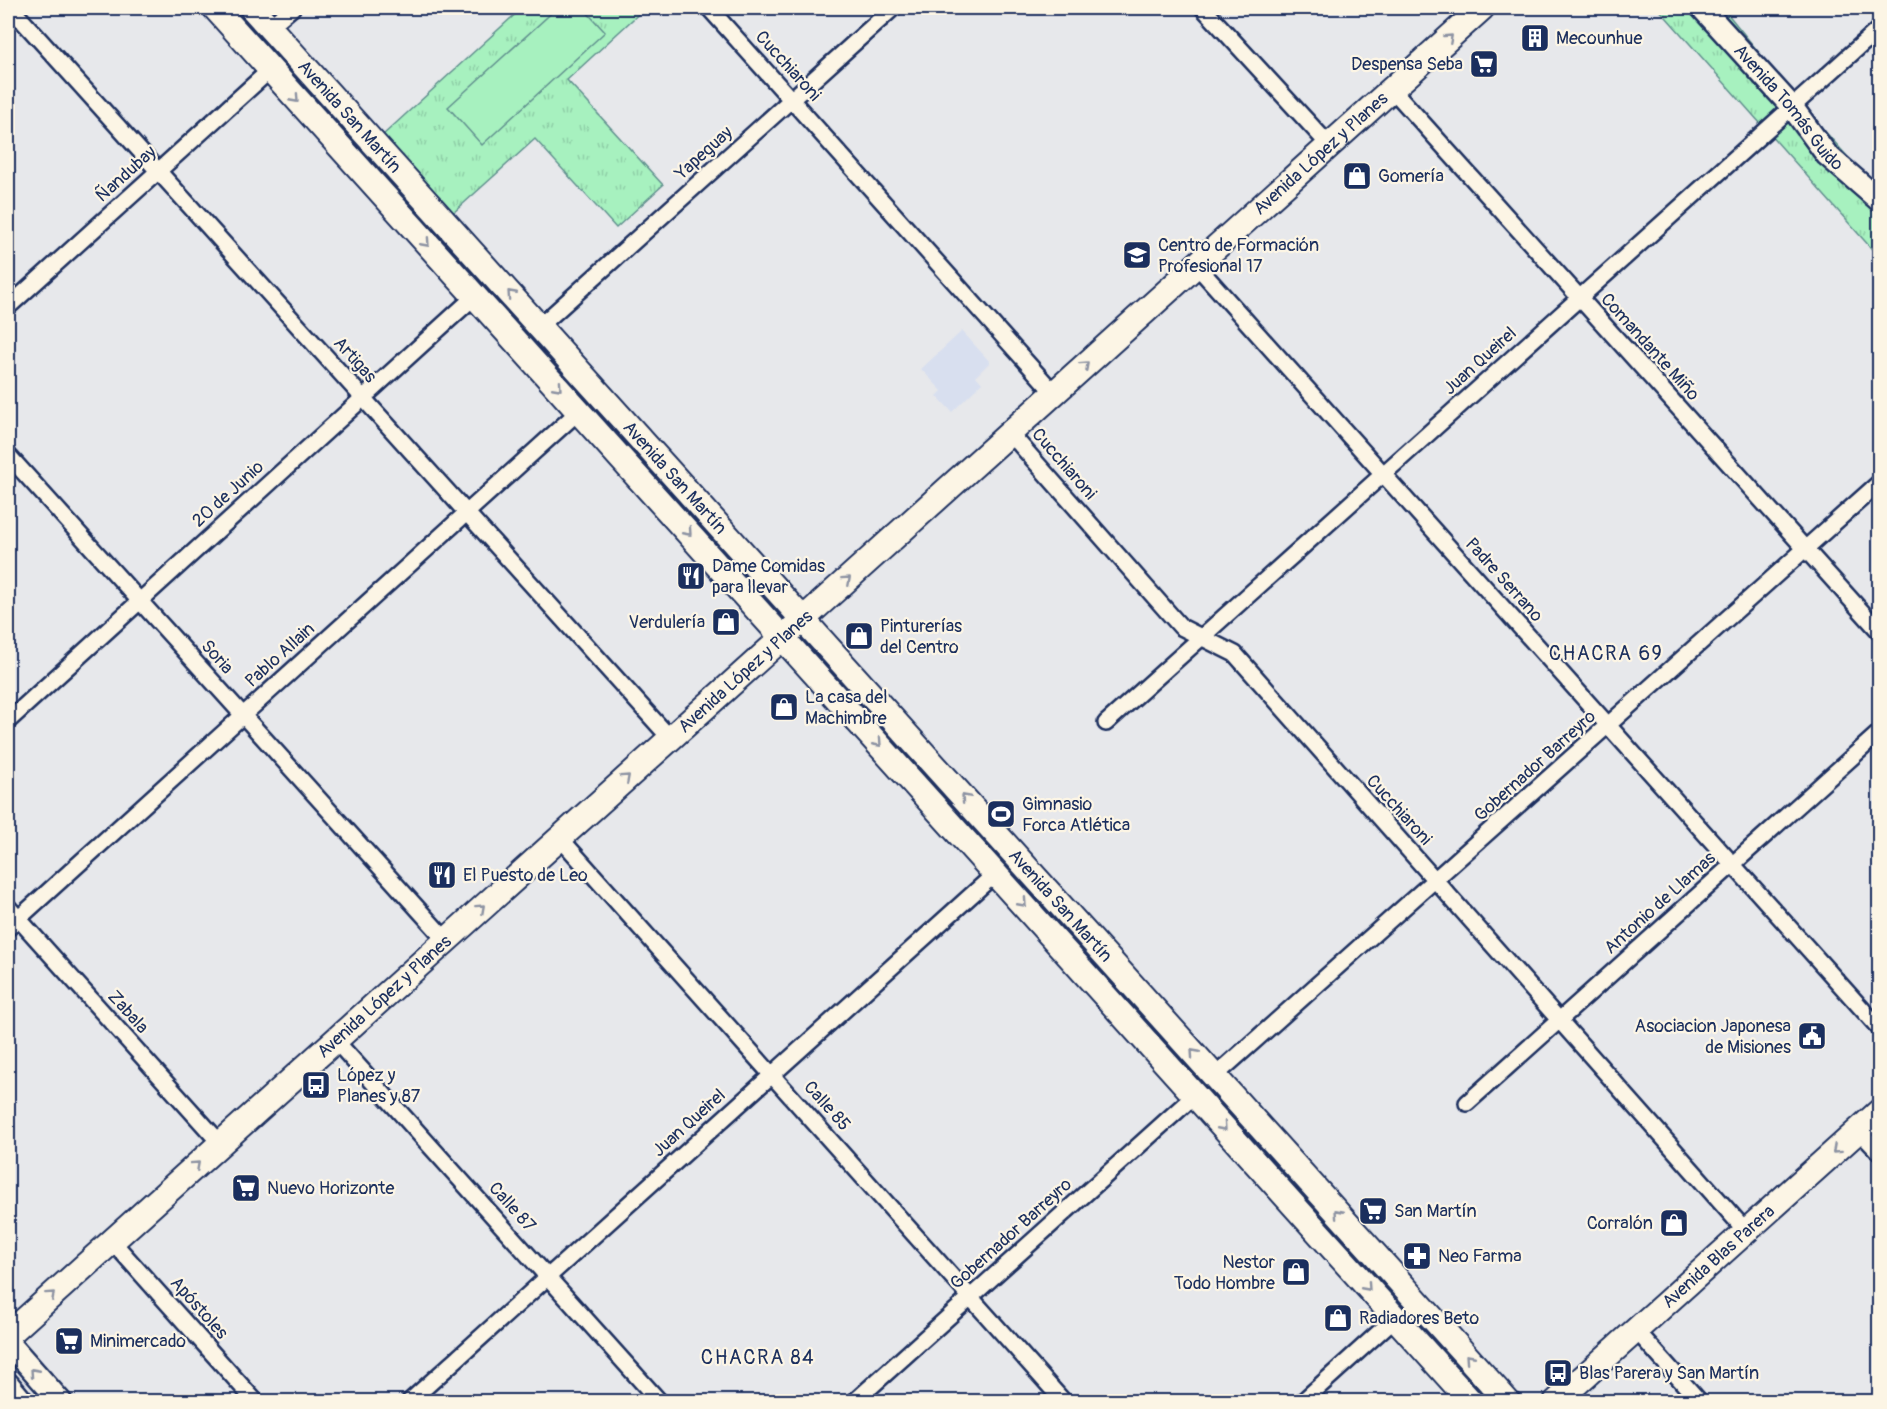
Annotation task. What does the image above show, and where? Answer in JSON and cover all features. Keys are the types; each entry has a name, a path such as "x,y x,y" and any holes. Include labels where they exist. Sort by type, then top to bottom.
{"main road":[{"name":"Avenida San Martín","path":"215,8 1471,1401"},
{"name":"Avenida San Martín","path":"252,8 1508,1401"},
{"name":"Avenida López y Planes","path":"8,1335 1482,8"},
{"name":"Avenida Tomás Guido","path":"1702,8 1792,106 1827,155 1880,201"},
{"name":"Avenida Blas Parera","path":"1556,1401 1880,1111"},
{"path":"8,1342 61,1401"},
{"path":"8,1384 23,1401"}],"street":[{"name":"Artigas","path":"11,8 670,738"},
{"path":"269,27 292,8"},
{"name":"Cucchiaroni","path":"710,8 1054,393"},
{"name":"Yapeguay","path":"540,326 893,8"},
{"path":"1203,8 1329,145"},
{"name":"Juan Queirel","path":"1106,723 1880,27"},
{"name":"Ñandubay","path":"8,307 270,70"},
{"name":"Comandante Miño","path":"1392,88 1880,632"},
{"name":"Padre Serrano","path":"1196,266 1880,1029"},
{"name":"20 de Junio","path":"8,721 475,296"},
{"name":"Pablo Allain","path":"11,918 243,715 579,411"},
{"name":"Cucchiaroni","path":"1010,433 1180,627 1235,654 1746,1231"},
{"name":"Soria","path":"8,455 446,940"},
{"name":"Gobernador Barreyro","path":"1215,1076 1880,482"},
{"name":"Antonio de Llamas","path":"1467,1103 1880,732"},
{"name":"Calle 85","path":"560,838 1064,1401"},
{"name":"Juan Queirel","path":"408,1401 996,873"},
{"name":"Zabala","path":"11,918 220,1143"},
{"name":"Calle 87","path":"335,1040 660,1401"},
{"name":"Gobernador Barreyro","path":"854,1401 1195,1095"},
{"path":"1858,1130 1880,1153"},
{"name":"Apóstoles","path":"112,1241 256,1401"},
{"path":"1302,1401 1395,1318"},
{"path":"1636,1330 1700,1401"}],"shaded area":[{"path":"962,331 990,362 976,376 982,383 952,412 937,396 942,391 921,369"}],"green space":[{"path":"522,8 645,8 567,80 663,185 616,228 535,139 453,213 383,135"},
{"path":"557,8 583,8 605,32 482,145 448,107"},
{"path":"1658,8 1723,8 1798,101 1879,192 1879,257"}],"place":[{"name":"Mecounhue","path":"1535,38"},
{"name":"Despensa Seba","path":"1484,64"},
{"name":"Gomería","path":"1357,176"},
{"name":"Centro de Formación Profesional 17","path":"1137,255"},
{"name":"Dame Comidas para llevar","path":"691,576"},
{"name":"Verdulería","path":"726,622"},
{"name":"Pinturerías del Centro","path":"859,636"},
{"name":"La casa del Machimbre","path":"784,707"},
{"name":"Gimnasio Forca Atlética","path":"1001,814"},
{"name":"El Puesto de Leo","path":"442,875"},
{"name":"Asociacion Japonesa de Misiones","path":"1812,1036"},
{"name":"López y Planes y 87","path":"316,1085"},
{"name":"Nuevo Horizonte","path":"246,1188"},
{"name":"San Martín","path":"1373,1211"},
{"name":"Corralón","path":"1674,1223"},
{"name":"Neo Farma","path":"1417,1256"},
{"name":"Nestor Todo Hombre","path":"1296,1272"},
{"name":"Radiadores Beto","path":"1338,1318"},
{"name":"Minimercado","path":"69,1341"},
{"name":"Blas Parera y San Martín","path":"1558,1373"}],"district":[{"name":"CHACRA 69","path":"1606,653"},
{"name":"CHACRA 84","path":"758,1357"}]}
